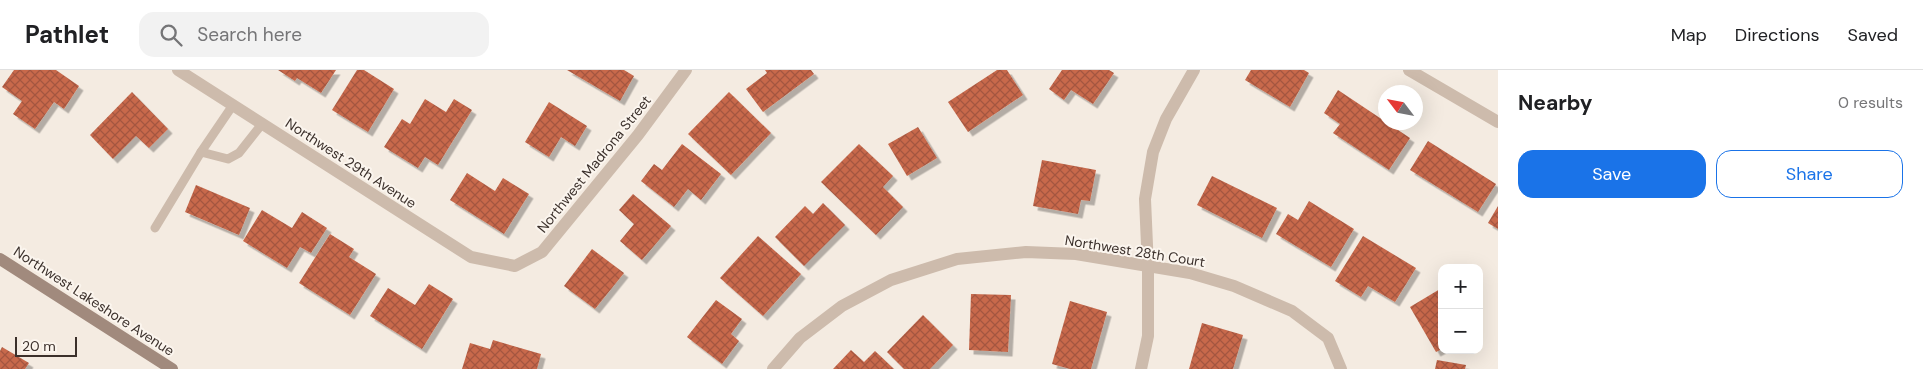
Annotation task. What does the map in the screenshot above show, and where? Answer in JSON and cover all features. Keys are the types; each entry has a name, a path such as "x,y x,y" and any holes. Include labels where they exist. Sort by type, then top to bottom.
{"main road":[{"name":"Northwest Lakeshore Avenue","path":"0,259 172,369"}],"street":[{"name":"Northwest 29th Avenue","path":"178,70 471,257 515,266"},
{"name":"Northwest Madrona Street","path":"515,266 542,252 638,135 686,70"},
{"path":"1141,369 1148,336 1145,199 1153,152 1166,119 1194,70"},
{"path":"1409,70 1498,122"},
{"name":"Northwest 28th Court","path":"773,369 800,338 842,306 891,280 957,260 1036,252 1076,254 1148,268 1190,273 1234,286 1292,311 1328,338 1341,369"}],"lane":[{"path":"155,228 201,152 233,105"},
{"path":"201,152 228,159 239,153 262,124"}],"building":[{"path":"14,70 56,70 79,86 64,109 54,102 35,129 13,114 22,101 2,87"},
{"path":"278,70 336,70 321,93 297,78 295,81"},
{"path":"357,70 364,70 394,89 368,132 332,110"},
{"path":"567,70 624,70 634,76 620,101"},
{"path":"765,70 811,70 814,74 763,112 746,89 767,73"},
{"path":"997,70 1007,70 1023,95 968,132 948,102"},
{"path":"1062,70 1109,70 1114,73 1093,104 1071,90 1064,100 1049,89"},
{"path":"1251,70 1304,70 1309,73 1290,107 1245,80"},
{"path":"1338,90 1378,117 1378,130 1398,130 1410,138 1389,170 1333,133 1340,124 1324,113"},
{"path":"132,92 168,129 149,148 136,136 113,159 90,135"},
{"path":"729,92 771,133 731,175 688,134"},
{"path":"425,99 446,112 454,99 472,110 438,165 425,157 418,168 384,147 402,119 410,124"},
{"path":"549,102 587,126 575,146 561,137 549,157 525,142"},
{"path":"918,127 937,158 907,176 888,144"},
{"path":"1428,141 1496,184 1478,212 1410,170"},
{"path":"682,144 721,174 701,200 688,189 674,207 641,181 654,164 662,170"},
{"path":"859,144 893,176 883,187 903,207 876,235 821,182"},
{"path":"1042,160 1096,170 1090,201 1081,200 1078,214 1033,206"},
{"path":"467,173 495,191 503,178 529,194 504,234 450,200"},
{"path":"1212,176 1277,208 1262,238 1197,205"},
{"path":"196,185 250,208 239,235 185,212"},
{"path":"633,194 671,226 642,260 620,241 634,224 619,210"},
{"path":"1309,201 1354,229 1331,267 1276,234 1288,214 1298,220"},
{"path":"823,203 845,225 804,266 775,237 805,206 813,214"},
{"path":"1498,206 1498,229 1488,223"},
{"path":"262,210 292,228 302,212 327,228 311,253 300,247 287,268 243,241"},
{"path":"330,234 354,249 349,257 376,274 350,315 299,283"},
{"path":"758,236 801,274 763,316 720,278"},
{"path":"1363,236 1416,268 1395,302 1368,286 1361,297 1335,281"},
{"path":"592,249 624,273 595,309 564,286"},
{"path":"429,284 453,299 422,349 370,316 388,288 415,305"},
{"path":"1438,290 1438,351 1436,352 1410,307"},
{"path":"971,294 1011,295 1008,352 969,350"},
{"path":"716,300 742,319 731,334 739,341 722,364 687,337"},
{"path":"1070,301 1107,312 1091,369 1070,369 1052,364"},
{"path":"923,315 953,345 930,369 904,369 887,352"},
{"path":"1202,323 1243,335 1233,369 1189,369"},
{"path":"493,340 541,354 537,369 462,369 470,343 490,349"},
{"path":"2,347 29,363 25,369 0,369 0,351"},
{"path":"851,350 864,362 875,351 894,369 833,369"},
{"path":"1437,360 1466,365 1465,369 1435,369"}]}
